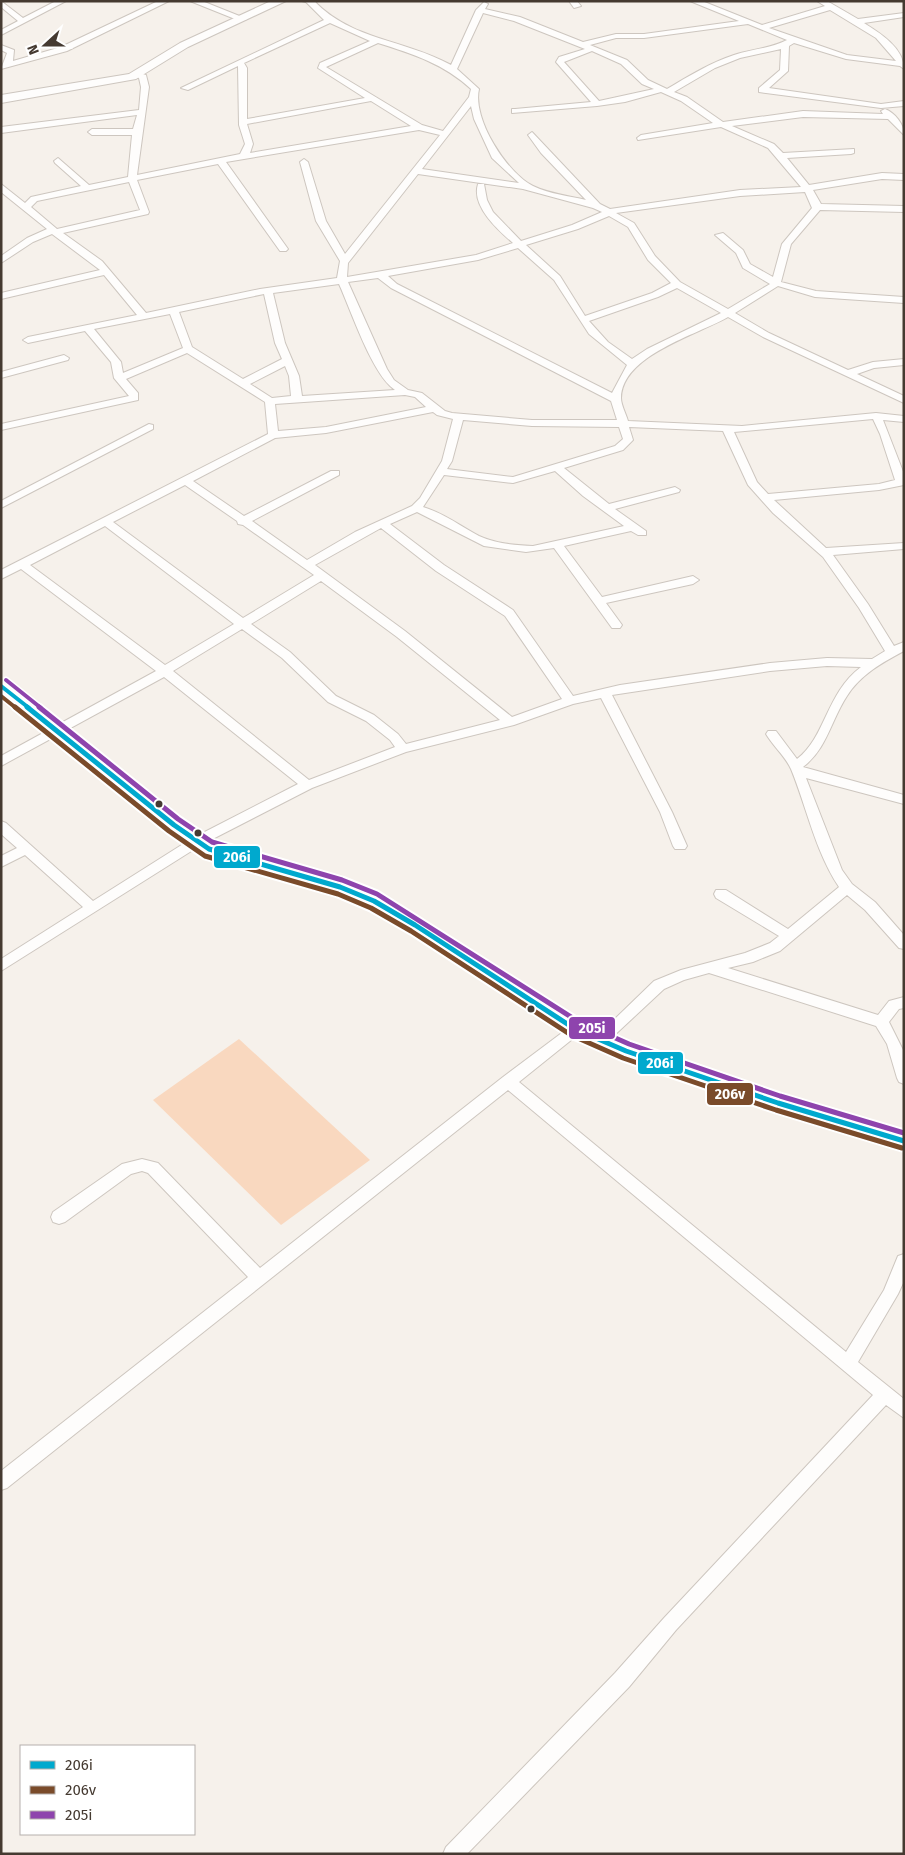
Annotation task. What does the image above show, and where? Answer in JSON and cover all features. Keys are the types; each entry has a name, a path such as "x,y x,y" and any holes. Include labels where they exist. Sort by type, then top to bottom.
{"street":[{"path":"1,33 62,1"},
{"path":"5,66 64,49 165,1"},
{"path":"194,1 243,19"},
{"path":"1,99 128,78 184,45 281,1"},
{"path":"308,1 313,1"},
{"path":"308,1 328,21 454,68 475,89 473,97 344,260 342,280 382,369 395,387 404,392"},
{"path":"454,68 485,1"},
{"path":"694,1 762,28 789,43 868,62 903,65"},
{"path":"821,1 858,21 878,37 903,65"},
{"path":"1,3 24,22"},
{"path":"762,28 831,7"},
{"path":"442,472 513,480 619,448 628,440 616,399 619,387 632,364 651,351 726,314 776,283 787,244 815,213 817,207 798,175 782,156 762,140 724,125 684,99 637,76 624,62 517,19 480,10"},
{"path":"858,21 904,15"},
{"path":"185,88 328,21"},
{"path":"582,45 616,36 644,36 748,22"},
{"path":"379,40 322,66 419,127 444,134"},
{"path":"515,111 597,104 635,98 664,90 699,72 738,56 789,43"},
{"path":"789,43 784,71 762,90 881,106 904,103"},
{"path":"1,47 11,52 5,66"},
{"path":"592,49 562,59 560,62 597,104"},
{"path":"240,63 243,68 243,122 249,144 243,156"},
{"path":"1,260 30,240 55,231 145,212 132,178 137,132 143,112 145,80 136,74"},
{"path":"473,97 478,119 496,158 531,188"},
{"path":"243,122 341,106 371,98"},
{"path":"881,106 898,121 904,133"},
{"path":"1,130 143,112"},
{"path":"641,138 803,114 898,121"},
{"path":"26,207 34,200 220,160 322,141 419,127"},
{"path":"92,132 137,132"},
{"path":"532,135 544,151 598,206 631,225 651,258 677,284 726,314 766,335 904,400"},
{"path":"782,156 851,151"},
{"path":"492,181 496,158"},
{"path":"220,160 282,249"},
{"path":"58,162 88,188"},
{"path":"304,162 321,221 344,260"},
{"path":"416,171 531,188 598,206"},
{"path":"28,340 268,291 380,275 478,257 575,227 607,212 740,193 776,193 882,176 904,177"},
{"path":"469,178 481,186"},
{"path":"481,186 492,181"},
{"path":"481,186 482,199 486,208 518,245 557,278 583,320 605,346 632,364"},
{"path":"1,187 107,271 144,317"},
{"path":"817,207 904,209"},
{"path":"720,235 740,252 746,266 776,283 815,294 904,300"},
{"path":"1,296 107,271"},
{"path":"380,275 394,286 470,322 616,399"},
{"path":"583,320 655,295 677,284"},
{"path":"268,291 286,361 294,376 297,400"},
{"path":"173,310 188,349 270,401 404,392 418,395 441,413 532,423 606,423 754,429 798,422 876,416 904,419"},
{"path":"1,427 134,398 119,378 116,362 88,328"},
{"path":"119,378 150,367 188,349"},
{"path":"1,375 64,358"},
{"path":"244,383 286,361"},
{"path":"849,373 873,366 904,362"},
{"path":"270,401 273,435"},
{"path":"1,575 273,435 326,430 435,408"},
{"path":"606,423 619,414"},
{"path":"307,565 382,523 416,508 424,500 442,472 454,441 460,416"},
{"path":"765,498 879,487 901,482 885,434 876,416"},
{"path":"1,505 149,427"},
{"path":"727,428 752,483 765,498 824,552 860,600 892,653"},
{"path":"416,508 442,516 477,539 522,549 637,530 587,494 557,467"},
{"path":"242,522 336,473"},
{"path":"185,480 242,522 307,565 401,634 510,722"},
{"path":"608,508 675,490"},
{"path":"105,521 286,655 332,698 360,712 394,737 403,749"},
{"path":"382,523 440,568 509,613 570,701"},
{"path":"557,544 616,625"},
{"path":"824,552 904,546"},
{"path":"21,564 165,671 307,785"},
{"path":"1,762 165,671 321,576"},
{"path":"600,601 693,580"},
{"path":"797,769 812,750 850,683 875,663 904,646"},
{"path":"1,966 196,842 307,785 403,749 510,722 570,701 604,692 770,666 827,662 875,663"},
{"path":"1,686 56,732 196,842 221,854 257,862 340,887 374,901 575,1029 600,1040 671,1068 904,1141"},
{"path":"604,692 666,812 680,846"},
{"path":"772,734 797,769 809,806 836,872 847,888 870,906 904,944"},
{"path":"797,769 904,800"},
{"path":"1,826 93,908"},
{"path":"1,862 26,849"},
{"path":"600,1040 659,986 681,975 760,954 775,947 847,888"},
{"path":"721,894 788,936"},
{"path":"710,968 881,1022 894,1044 904,1078"},
{"path":"881,1022 894,1005 904,1002"},
{"path":"1,1482 575,1029"},
{"path":"508,1081 904,1410"},
{"path":"59,1217 128,1169 142,1165 152,1168 259,1278"},
{"path":"848,1364 890,1294 904,1261"},
{"path":"453,1854 622,1680 670,1624 885,1394"}],"shaded area":[{"path":"239,1039 370,1160 281,1225 153,1100"}],"transit line":[{"name":"205i","path":"6,680 178,819 212,842 342,880 377,894 579,1022 629,1044 780,1096 904,1133"},
{"name":"206i","path":"1,686 174,825 209,849 340,887 374,901 415,925 575,1029 626,1051 778,1103 904,1141"},
{"name":"206v","path":"1,696 169,831 205,856 338,894 371,908 411,931 571,1035 623,1058 776,1110 902,1148"}]}
